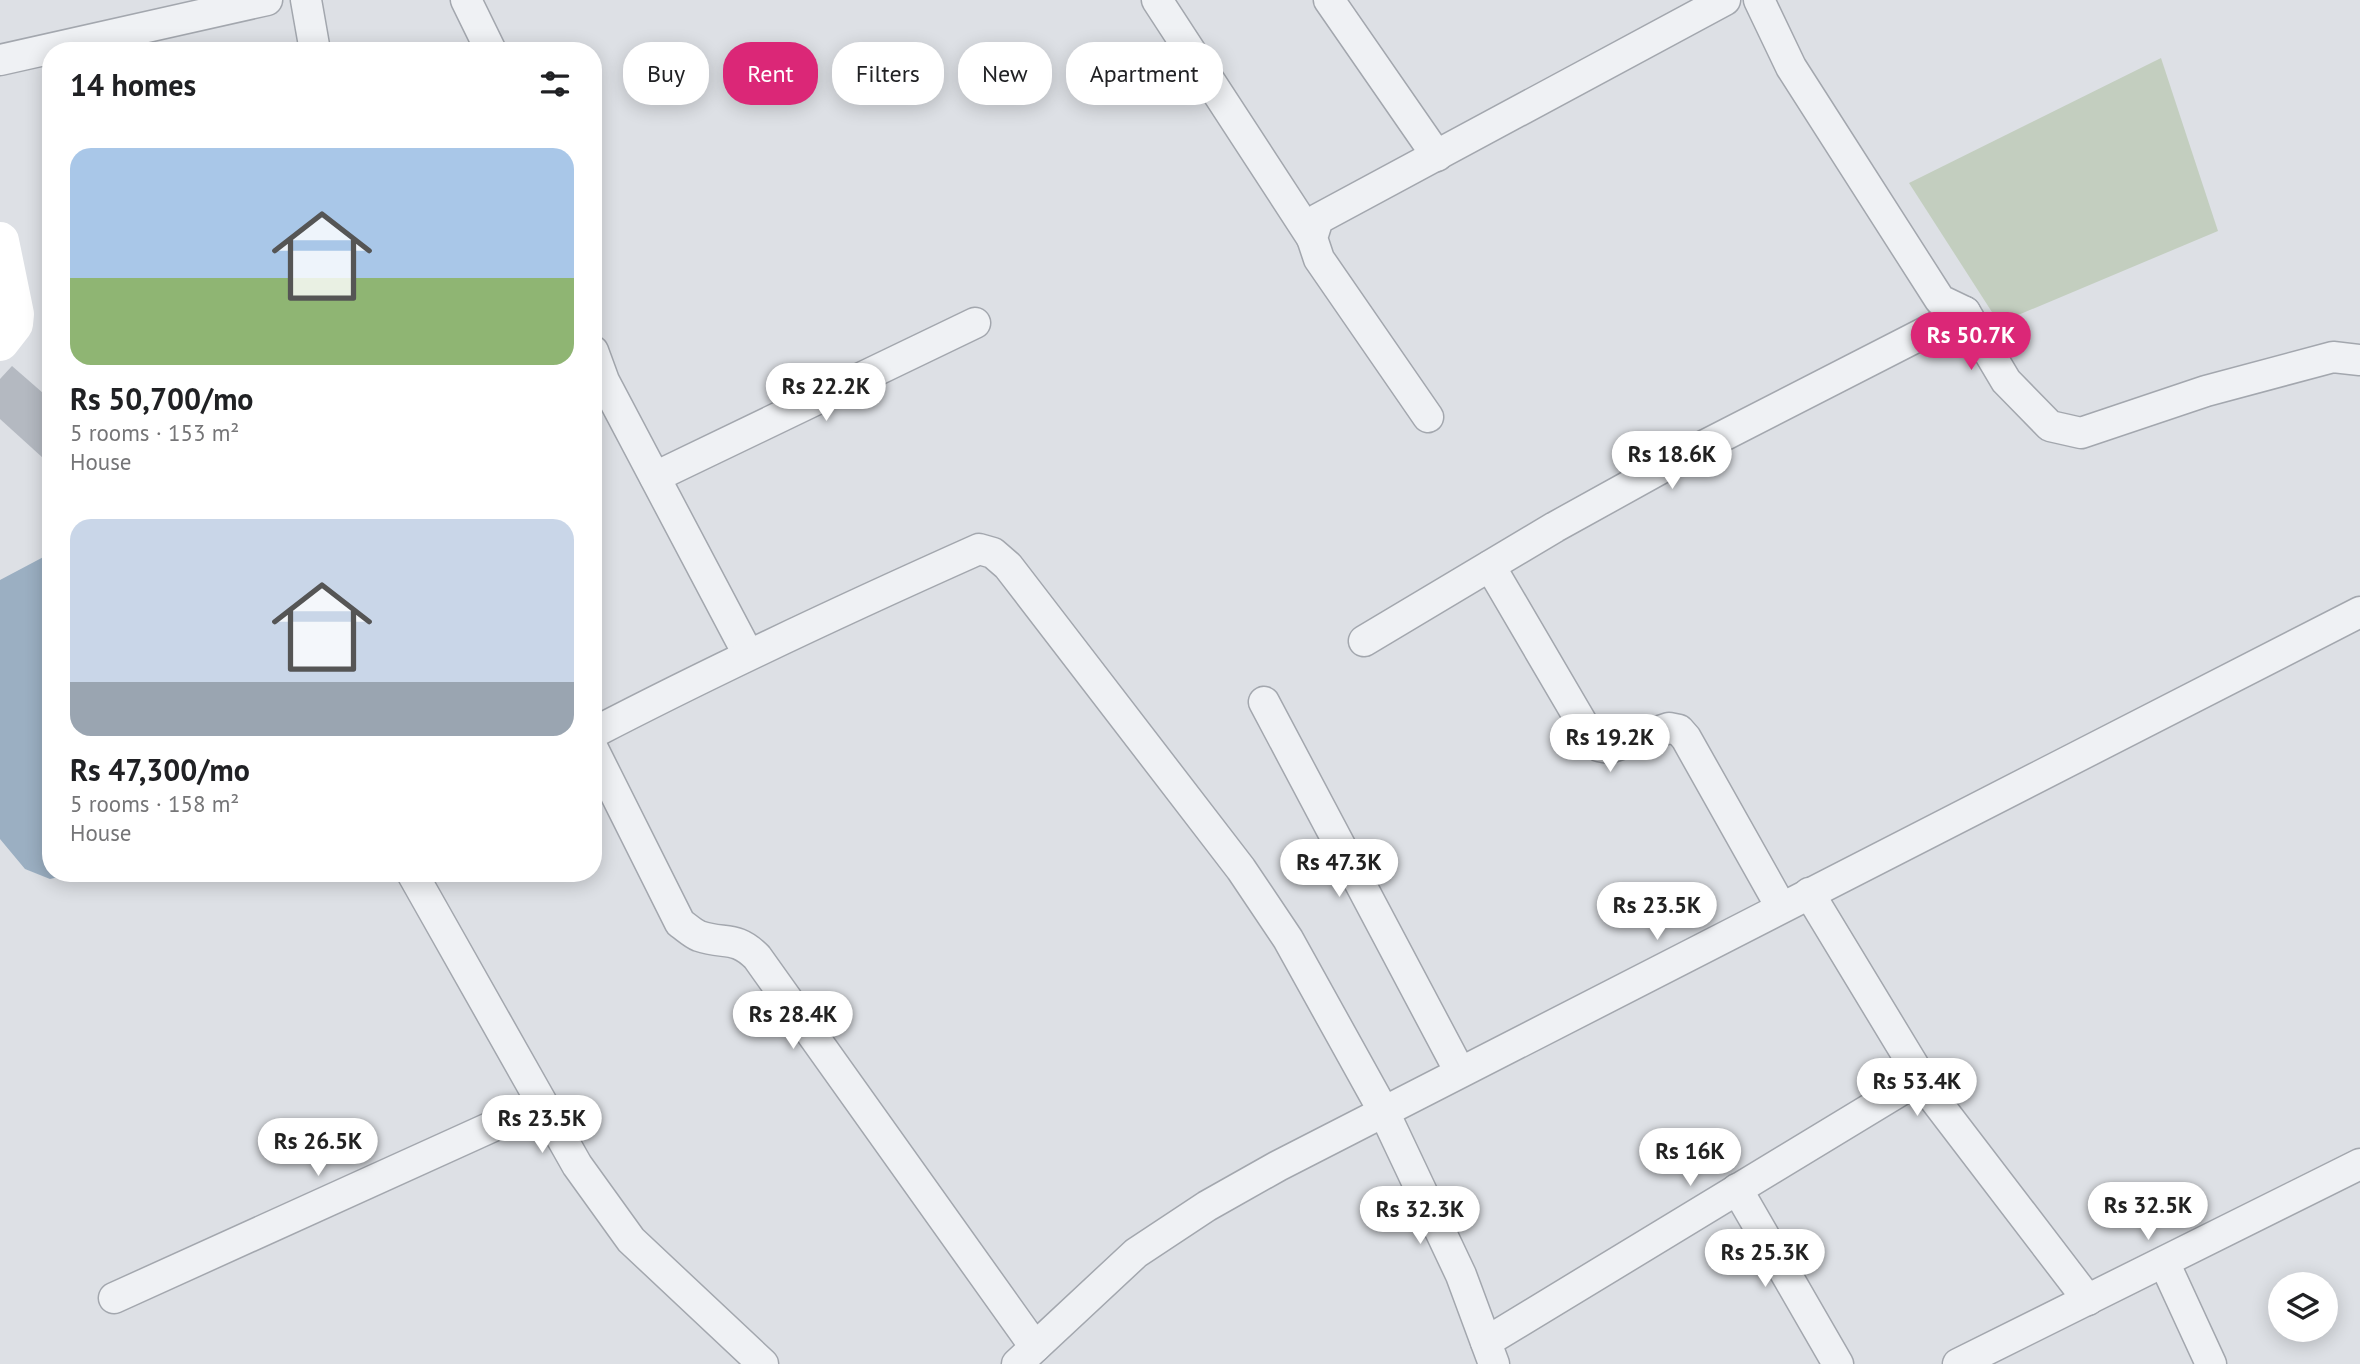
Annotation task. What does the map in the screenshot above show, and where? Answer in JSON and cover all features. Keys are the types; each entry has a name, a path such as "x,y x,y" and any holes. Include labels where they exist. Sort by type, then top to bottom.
{"main road":[{"path":"0,241 15,314 14,324 0,342"}],"street":[{"path":"80,42 267,0"},
{"path":"306,0 313,42"},
{"path":"466,0 487,42"},
{"path":"1157,0 1311,238 1319,259 1429,417"},
{"path":"1329,0 1437,156"},
{"path":"1311,238 1318,219 1725,0"},
{"path":"1759,0 1791,67 1940,300 1965,312 2006,381 2050,426 2081,433 2206,391 2333,357 2360,360"},
{"path":"0,60 42,51"},
{"path":"1364,641 1555,527 1676,460 1965,312"},
{"path":"655,477 975,323"},
{"path":"602,376 748,654"},
{"path":"602,728 748,654 979,549 993,553 1008,566 1241,869 1288,939 1384,1112 1461,1275 1490,1353 1737,1189 1921,1079"},
{"path":"1490,566 1592,740 1609,748 1669,728 1679,730 1686,738 1781,908"},
{"path":"602,767 680,923 699,936 738,942 757,957 1026,1356 1136,1253 1207,1206 1278,1166 2360,612"},
{"path":"1264,702 1460,1072"},
{"path":"417,882 577,1165 631,1240 666,1276 764,1364"},
{"path":"1809,893 1921,1079 1950,1121 2088,1300"},
{"path":"114,1298 542,1104"},
{"path":"1958,1364 2360,1164"},
{"path":"1737,1189 1838,1364"},
{"path":"2164,1262 2211,1364"}],"green space":[{"path":"2161,58 2218,231 1999,323 1909,183"}],"water":[{"path":"42,558 42,876 25,869 0,839 0,580"}],"building":[{"path":"12,366 42,392 42,457 0,419 0,379"}]}
